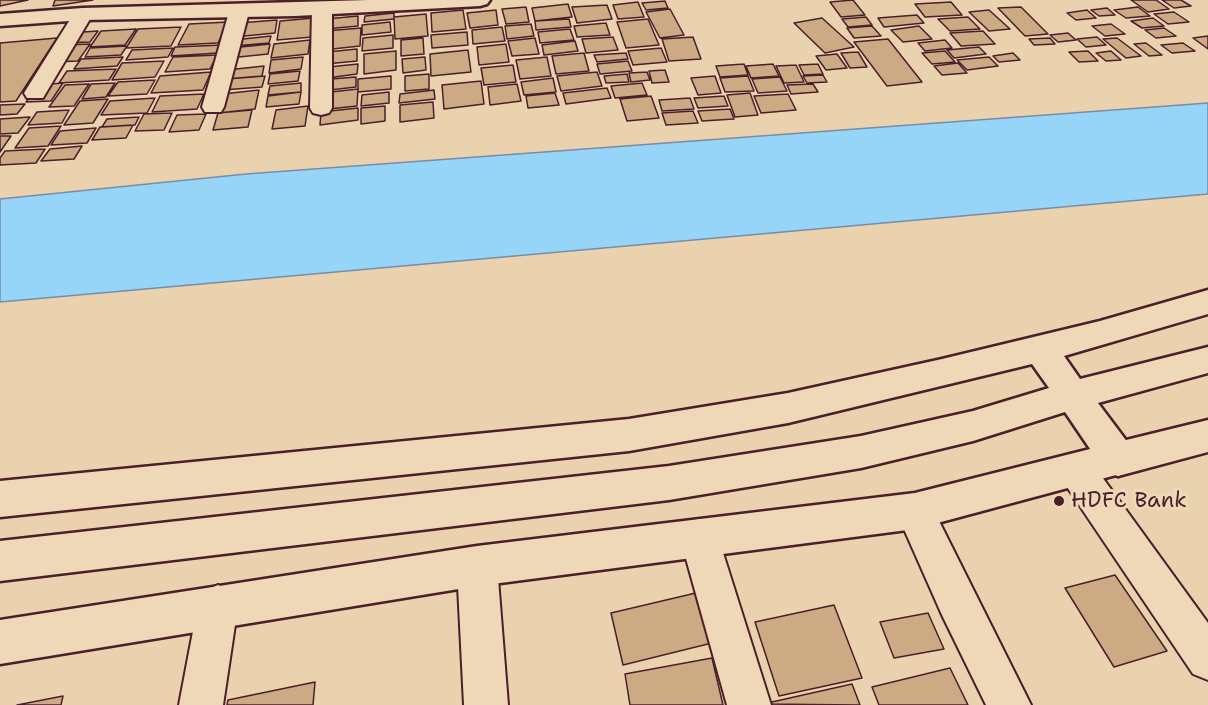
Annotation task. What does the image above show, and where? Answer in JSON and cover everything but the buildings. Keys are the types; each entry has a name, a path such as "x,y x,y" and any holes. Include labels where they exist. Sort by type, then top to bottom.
{"main road":[{"path":"0,20 83,14 239,12 480,0"},
{"path":"0,499 629,435 788,408 1040,349 1208,302"},
{"path":"1040,349 1118,459"},
{"path":"0,561 669,483 861,452 974,426 1073,395 1208,360"},
{"path":"0,642 218,605 477,566 915,511 1208,436"}],"street":[{"path":"321,108 322,9"},
{"path":"213,107 239,12"},
{"path":"34,93 83,14"},
{"path":"1076,470 1208,659"},
{"path":"915,511 956,601 1009,705"},
{"path":"699,537 749,705"},
{"path":"477,566 486,705"},
{"path":"201,705 218,605"}],"water":[{"path":"1208,103 1208,194 0,302 0,199 246,174"}],"place":[{"name":"HDFC Bank","path":"1059,501"}]}
